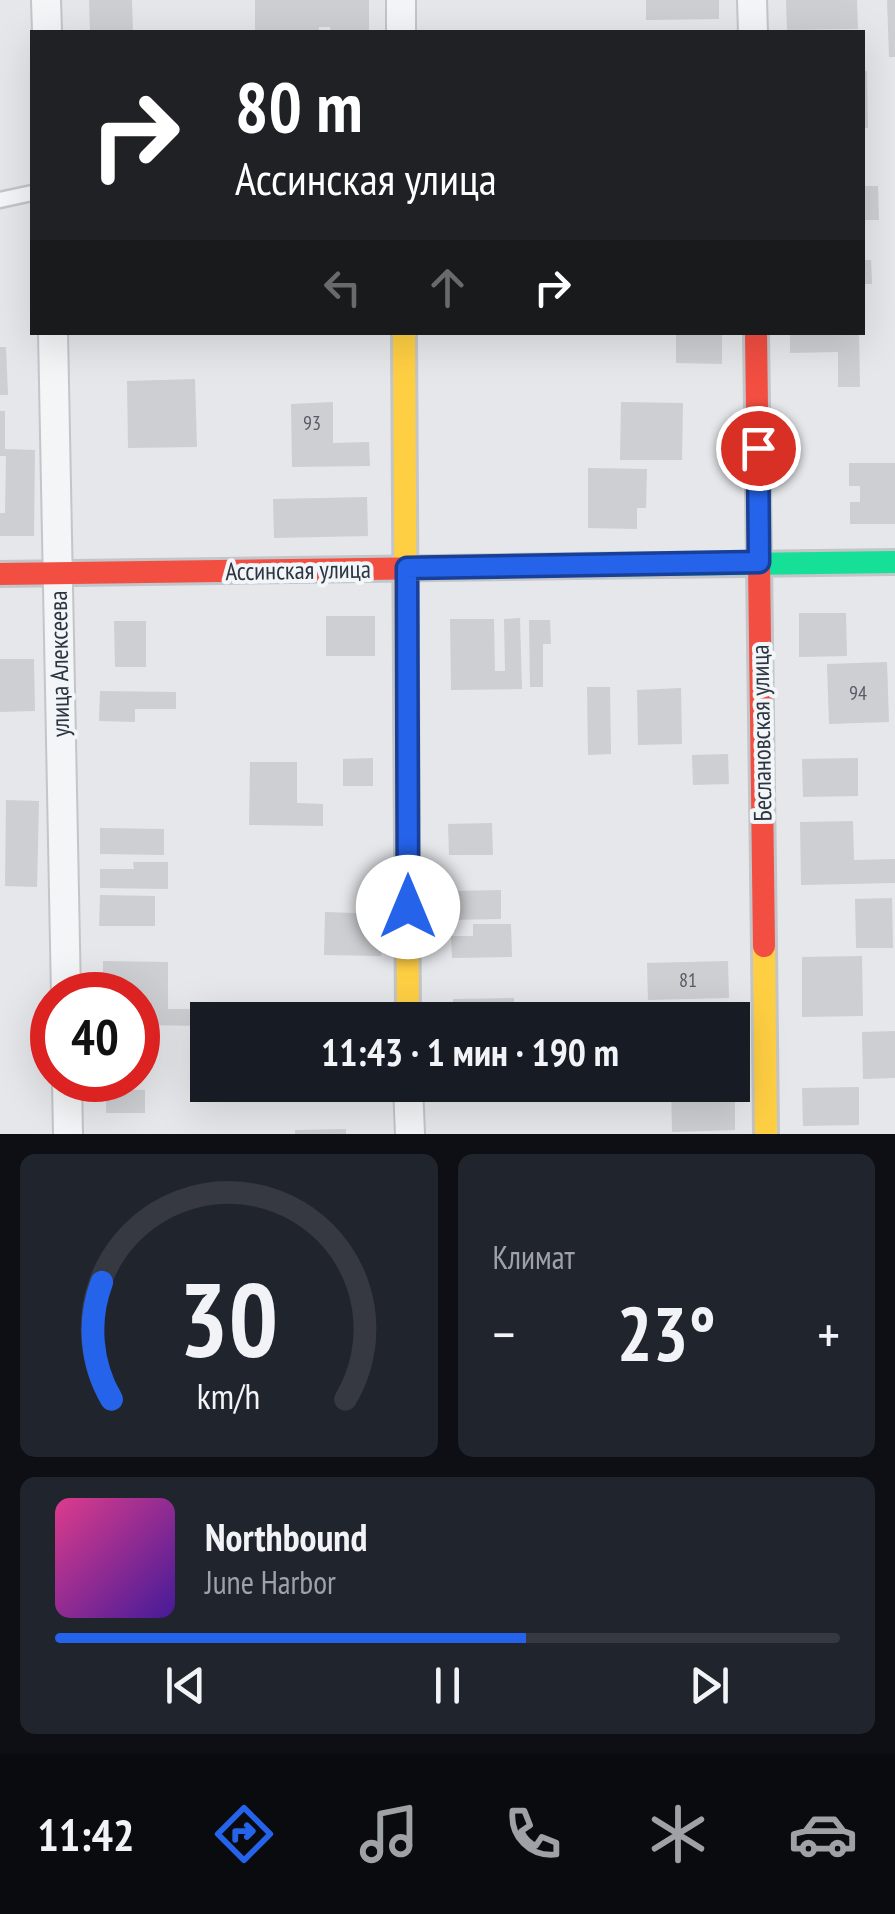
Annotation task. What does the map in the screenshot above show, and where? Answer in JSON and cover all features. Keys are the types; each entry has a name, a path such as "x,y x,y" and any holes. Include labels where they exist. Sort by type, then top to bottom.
{"street":[{"path":"46,0 47,30"},
{"path":"401,0 402,30"},
{"path":"752,0 753,30"},
{"name":"улица Алексеева","path":"53,335 66,972"},
{"path":"404,335 408,1002"},
{"name":"Беслановская улица","path":"756,335 766,1134"},
{"name":"Ассинская улица","path":"0,574 895,562"},
{"path":"67,1102 68,1134"},
{"path":"409,1102 410,1134"}],"lane":[{"path":"0,200 30,192"}],"building":[{"path":"89,0 132,0 133,30 90,30"},
{"path":"255,0 369,0 369,30 255,30"},
{"path":"646,0 719,0 719,19 646,20"},
{"path":"786,0 857,0 858,29 787,30"},
{"path":"887,0 895,0 895,57 889,57"},
{"path":"865,71 867,71 865,128"},
{"path":"865,186 878,186 879,220 865,220"},
{"path":"865,260 871,260 872,284 865,284"},
{"path":"676,335 722,335 722,364 676,363"},
{"path":"790,335 859,335 860,387 838,387 838,352 790,353"},
{"path":"0,347 6,347 8,395 0,395"},
{"path":"195,379 197,447 128,448 127,381"},
{"path":"333,402 333,443 369,442 370,466 292,467 291,404"},
{"path":"621,402 683,403 682,460 620,460"},
{"path":"0,411 5,411 5,449 35,450 34,536 0,536 0,513 5,513 6,456 0,456"},
{"path":"849,463 895,463 895,524 850,524 850,502 860,502 860,486 849,486"},
{"path":"588,468 647,469 646,508 637,508 637,529 588,528"},
{"path":"367,497 368,536 274,538 273,499"},
{"path":"799,613 846,613 847,656 799,657"},
{"path":"326,616 375,616 375,656 326,656"},
{"path":"520,618 522,689 451,690 450,619 494,619 495,671 505,671 504,619"},
{"path":"529,620 550,620 551,644 543,644 543,687 530,687"},
{"path":"114,621 146,621 146,667 115,667"},
{"path":"0,659 34,659 35,711 0,712"},
{"path":"887,662 889,722 829,724 827,664"},
{"path":"587,687 610,687 611,754 588,755"},
{"path":"681,688 682,744 638,745 637,690"},
{"path":"100,691 176,692 176,709 135,709 135,722 99,721"},
{"path":"728,754 729,784 693,785 692,755"},
{"path":"373,758 373,786 343,786 343,759"},
{"path":"858,758 858,796 803,797 802,759"},
{"path":"250,762 297,762 297,803 323,804 323,826 249,825"},
{"path":"6,800 39,801 37,887 5,886"},
{"path":"853,821 854,860 895,859 895,883 801,885 800,822"},
{"path":"492,823 493,855 449,855 448,824"},
{"path":"100,828 164,829 164,855 100,854"},
{"path":"133,862 168,862 168,889 100,888 100,869 134,869"},
{"path":"501,890 501,919 451,920 450,891"},
{"path":"100,895 155,896 155,926 99,926"},
{"path":"892,898 893,948 856,948 855,899"},
{"path":"325,912 383,914 381,956 324,955"},
{"path":"473,924 511,924 512,957 452,958 451,936 473,936"},
{"path":"862,956 863,1016 802,1017 802,957"},
{"path":"103,961 168,962 168,1009 190,1009 190,1026 160,1025 160,972 103,972"},
{"path":"728,961 729,998 648,1000 647,963"},
{"path":"514,998 514,1002 453,1002"},
{"path":"895,1031 895,1078 863,1079 862,1032"},
{"path":"859,1087 859,1125 803,1126 802,1088"},
{"path":"106,1102 145,1102 145,1113 106,1113"},
{"path":"671,1102 735,1102 735,1130 672,1132"},
{"path":"346,1129 346,1134 295,1134 295,1130"}],"traffic: fast":[{"path":"573,566 895,562"}],"traffic: slow":[{"path":"404,335 408,1002"},
{"path":"764,946 766,1134"}],"traffic: jam":[{"path":"756,335 764,946"},
{"path":"0,574 573,566"}],"route":[{"path":"408,907 407,568 759,562 758,448"}]}
